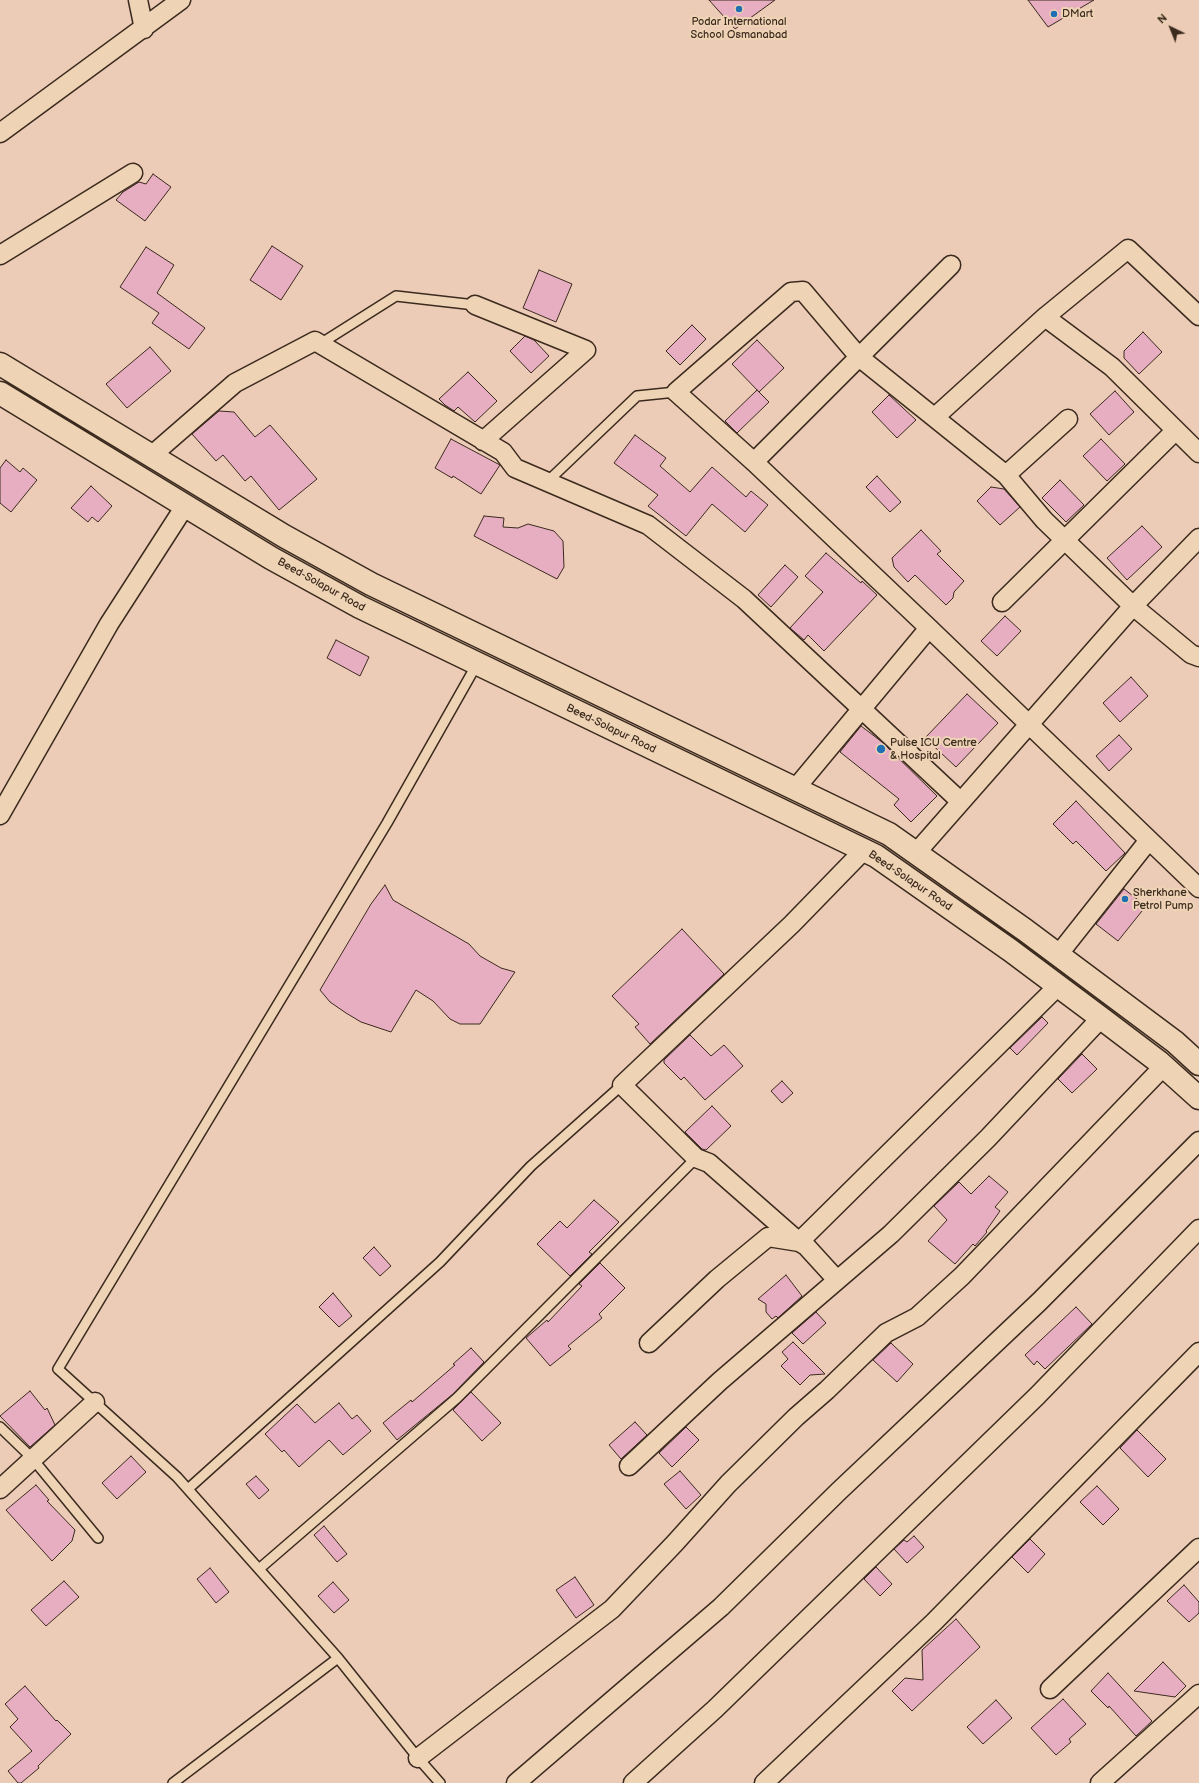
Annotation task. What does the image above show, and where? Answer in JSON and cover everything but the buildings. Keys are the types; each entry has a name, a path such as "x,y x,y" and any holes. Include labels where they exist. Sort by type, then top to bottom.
{"main road":[{"path":"0,364 284,536 371,584 889,834 1058,954 1175,1042 1199,1064"},
{"name":"Beed-Solapur Road","path":"0,393 271,558 360,607 876,856 1101,1018 1164,1066 1199,1098"}],"street":[{"path":"138,0 144,29"},
{"path":"0,134 144,29 181,0"},
{"path":"0,255 132,173"},
{"path":"935,417 1045,317 1128,249 1199,315"},
{"path":"754,462 951,265"},
{"path":"1199,657 1191,654 1133,606 1044,520 1006,475 859,357 803,291 791,292 676,392 754,462 930,628 1199,888"},
{"path":"475,305 586,350 483,441"},
{"path":"1045,317 1112,368 1199,453"},
{"path":"152,456 235,383 315,341 503,452 516,468 648,525 744,599 960,801"},
{"path":"1006,475 1068,419"},
{"path":"1002,602 1064,539 1175,431"},
{"path":"0,815 109,624 185,506"},
{"path":"916,853 960,801 1133,606 1199,538"},
{"path":"795,789 930,628"},
{"path":"1058,954 1149,840"},
{"path":"837,1280 806,1246 799,1242 709,1163 696,1158 622,1085 792,924 864,850"},
{"path":"799,1242 1058,986"},
{"path":"629,1466 720,1381 902,1223 988,1138 1101,1018"},
{"path":"418,1758 612,1609 675,1543 728,1484 796,1417 827,1390 886,1333 917,1316 962,1276 1164,1066"},
{"path":"516,1783 721,1607 839,1491 1039,1302 1199,1141"},
{"path":"634,1783 720,1703 1037,1396 1199,1229"},
{"path":"650,1343 716,1279 768,1237 799,1242"},
{"path":"764,1783 934,1622 1199,1352"},
{"path":"0,1489 32,1458 95,1402"},
{"path":"1050,1689 1199,1548"},
{"path":"1100,1783 1199,1694"}],"lane":[{"path":"320,344 396,296 475,305"},
{"path":"547,482 637,396 676,392"},
{"path":"440,1783 418,1758 338,1658 188,1490 58,1369 387,823 477,664"},
{"path":"188,1490 440,1262 530,1166 622,1085"},
{"path":"259,1569 457,1398 696,1158"},
{"path":"0,1427 32,1458 98,1538"},
{"path":"173,1783 338,1658"}],"place":[{"name":"Podar International School Osmanabad","path":"739,9"},
{"name":"DMart","path":"1054,14"},
{"name":"Pulse ICU Centre & Hospital","path":"881,749"},
{"name":"Sherkhane Petrol Pump","path":"1125,899"}]}
